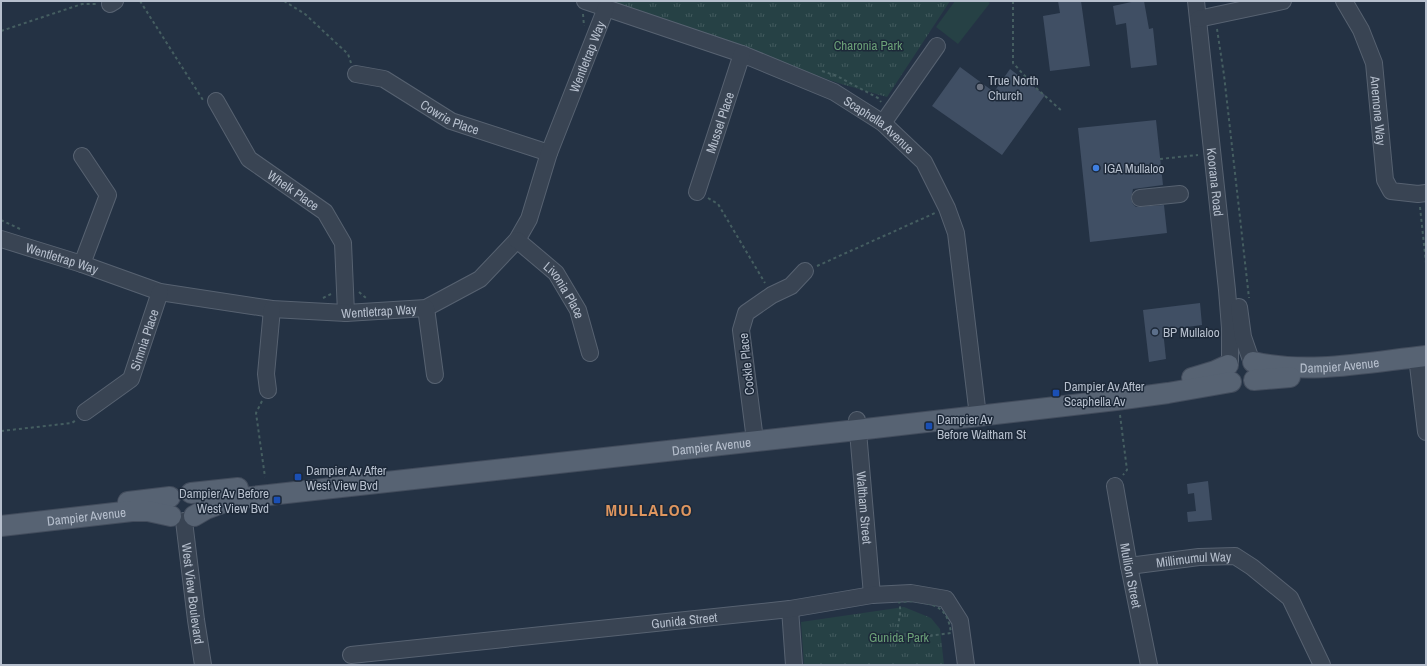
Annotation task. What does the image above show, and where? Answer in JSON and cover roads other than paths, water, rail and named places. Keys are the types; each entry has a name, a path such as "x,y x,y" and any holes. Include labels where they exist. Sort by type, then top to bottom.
{"main road":[{"path":"1238,357 1247,358 1253,368 1249,384 1237,386 1230,370 1238,357"},
{"name":"Dampier Avenue","path":"1253,368 1277,366 1306,368 1422,362"},
{"name":"Dampier Avenue","path":"180,512 179,490 190,492 219,490 755,436 978,411 1116,400 1168,393 1230,370"},
{"name":"Dampier Avenue","path":"1,516 180,512 206,509 233,499 755,436"},
{"name":"Dampier Avenue","path":"1,526 132,511 180,512"}],"street":[{"name":"Scaphella Avenue","path":"586,1 742,54 834,92 887,118 924,162 947,208 956,233 978,411"},
{"name":"Koorana Road","path":"1196,1 1207,17 1241,327 1253,368"},
{"name":"Koorana Road","path":"1206,1 1230,328 1230,370"},
{"path":"1207,17 1283,1"},
{"name":"Anemone Way","path":"1344,1 1360,30 1374,63 1385,180 1391,191 1422,194"},
{"name":"Wentletrap Way","path":"1,239 82,264 160,292 272,309 346,313 426,308 480,279 517,240 529,219 549,153 606,8"},
{"path":"887,118 937,46"},
{"name":"Mussel Place","path":"697,192 742,54"},
{"name":"Cowrie Place","path":"356,74 384,79 451,121 549,153"},
{"name":"Whelk Place","path":"216,101 249,159 326,212 343,243 346,313"},
{"path":"82,156 108,195 82,264"},
{"path":"1140,198 1180,194"},
{"name":"Livonia Place","path":"517,240 556,273 578,310 590,354"},
{"name":"Cockle Place","path":"755,436 741,330 746,313 772,295 791,286 804,272"},
{"name":"Simnia Place","path":"85,412 132,379 160,292"},
{"path":"426,308 435,375"},
{"path":"268,390 266,374 272,309"},
{"path":"1422,362 1426,432"},
{"name":"Waltham Street","path":"857,425 872,595"},
{"name":"Mullion Street","path":"1115,486 1149,665"},
{"name":"West View Boulevard","path":"180,512 203,665"},
{"name":"Millimumul Way","path":"1129,566 1199,557 1235,556 1252,567 1290,598 1322,665"},
{"name":"Gunida Street","path":"354,660 790,610 872,595 911,592 946,599 960,621 966,665"},
{"path":"790,610 794,665"}],"place":[{"name":"True North Church","path":"980,87"},
{"name":"IGA Mullaloo","path":"1096,168"},
{"name":"BP Mullaloo","path":"1155,332"},
{"name":"Dampier Av After Scaphella Av","path":"1056,393"},
{"name":"Dampier Av Before Waltham St","path":"929,426"},
{"name":"Dampier Av After West View Bvd","path":"298,477"},
{"name":"Dampier Av Before West View Bvd","path":"277,500"}],"district":[{"name":"MULLALOO","path":"649,510"}],"park label":[{"name":"Charonia Park","path":"868,45"},
{"name":"Gunida Park","path":"899,637"}]}
